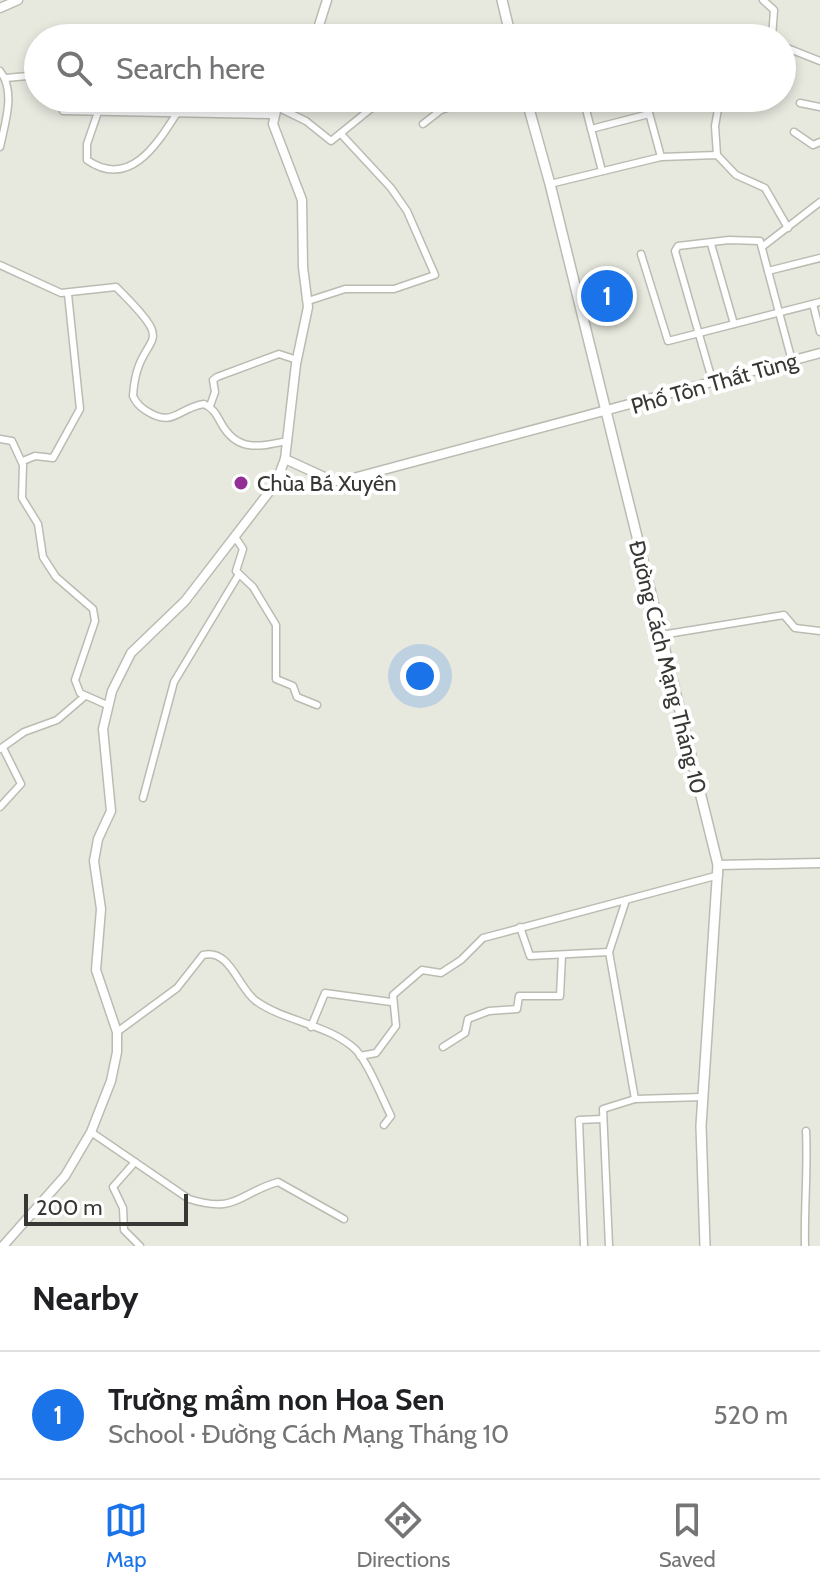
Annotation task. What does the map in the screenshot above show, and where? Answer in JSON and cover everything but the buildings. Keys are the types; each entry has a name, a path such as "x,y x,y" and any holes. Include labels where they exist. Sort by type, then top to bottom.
{"main road":[{"path":"502,0 508,24"},
{"name":"Đường Cách Mạng Tháng 10","path":"530,112 718,870 703,1097 705,1246"}],"street":[{"path":"0,8 18,0"},
{"path":"319,24 327,0"},
{"path":"763,0 774,10 773,24"},
{"path":"796,52 820,61"},
{"path":"0,71 8,86 0,147"},
{"path":"6,78 24,76"},
{"path":"0,87 8,86"},
{"path":"800,103 820,107"},
{"path":"177,113 153,149 128,168 117,171 87,160 87,144 98,112 193,112"},
{"path":"3,1246 19,1223 59,1184 91,1132 111,1081 117,1032 99,983 95,958 101,909 95,849 111,811 103,729 107,705 137,646 185,601 276,483 285,459 308,301 302,257 302,200 276,112"},
{"path":"286,112 306,121 328,140 341,134 367,112"},
{"path":"423,124 438,112"},
{"path":"587,112 602,171"},
{"path":"718,112 717,155 736,175 765,188 788,228"},
{"path":"591,129 649,114 661,157"},
{"path":"794,132 813,145 820,142"},
{"path":"308,301 345,289 394,289 435,275 407,211 388,184 341,134"},
{"path":"550,184 661,157 717,155"},
{"path":"762,247 820,202"},
{"path":"713,383 675,249 678,246 729,240 760,241 792,361"},
{"path":"711,244 734,324"},
{"path":"641,254 666,339 699,334 816,303 820,332"},
{"path":"768,271 820,258"},
{"path":"0,265 68,294 91,292 112,285 154,328 155,339 144,353 133,391 137,405 163,420 199,404 210,406 230,437 244,446 287,441"},
{"path":"23,461 35,456 53,458 79,414 68,294"},
{"name":"Phố Tôn Thất Tùng","path":"285,459 333,481 342,481 607,413 820,353"},
{"path":"210,406 215,392 213,380 217,377 279,354 297,360"},
{"path":"0,439 12,441 23,461 22,498 38,524 43,557 56,577 90,605 95,615 75,680 85,696 107,705"},
{"path":"235,537 243,549 235,564 239,574 253,587 276,625 276,679 293,686 297,697 317,705"},
{"path":"143,798 174,682 239,574"},
{"path":"659,635 784,615 795,628 820,631"},
{"path":"0,807 21,784 1,749 24,732 57,720 85,696"},
{"path":"360,1056 376,1053 396,1026 398,1018 391,1002 393,995 422,970 441,973 461,960 483,938 626,900 718,870 820,863"},
{"path":"626,900 609,952 635,1099"},
{"path":"520,927 530,956 609,952"},
{"path":"117,1032 169,995 200,958 210,954 227,963 256,1001 275,1013 342,1041 360,1056 391,1116 384,1125"},
{"path":"443,1047 465,1033 468,1019 489,1011 517,1009 519,996 560,996 562,955"},
{"path":"311,1027 325,993 391,1002"},
{"path":"609,1246 602,1119 604,1107 635,1099 703,1097"},
{"path":"584,1246 579,1120 602,1119"},
{"path":"805,1246 806,1131"},
{"path":"91,1132 177,1192 205,1203 242,1201 278,1182 344,1219"},
{"path":"135,1162 113,1187 123,1208 124,1230 140,1246"},
{"path":"808,1172 820,1171"}],"place":[{"name":"Trường mầm non Hoa Sen","path":"607,296"},
{"name":"Chùa Bá Xuyên","path":"241,483"}]}
